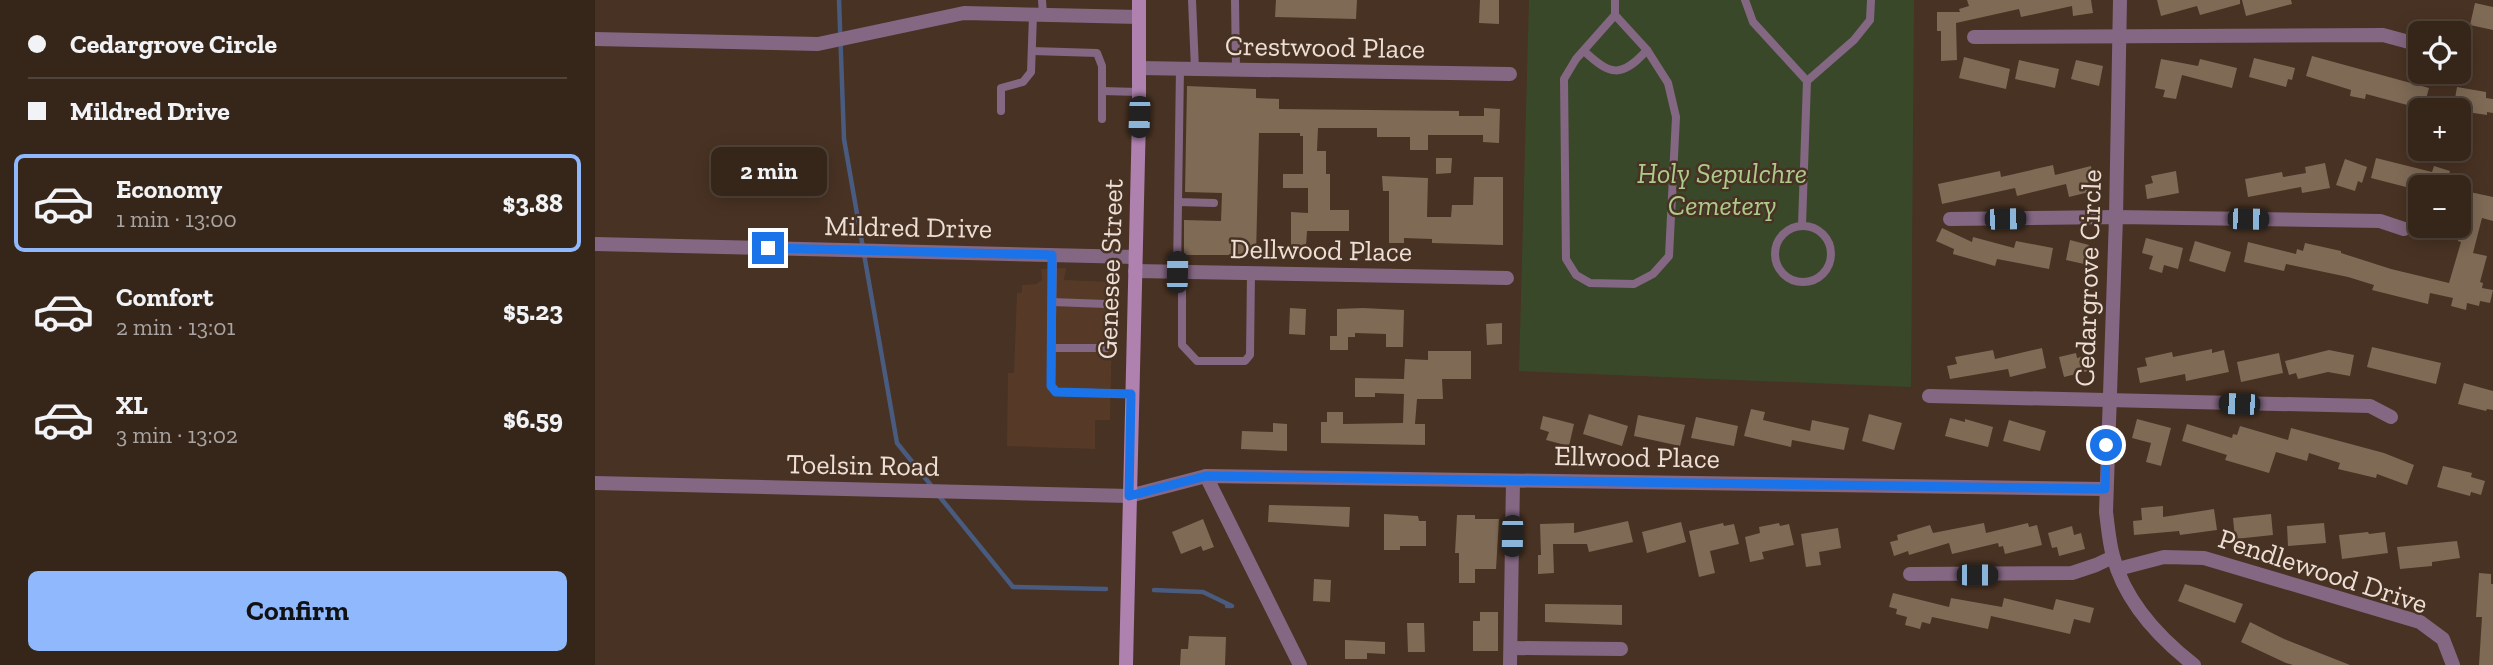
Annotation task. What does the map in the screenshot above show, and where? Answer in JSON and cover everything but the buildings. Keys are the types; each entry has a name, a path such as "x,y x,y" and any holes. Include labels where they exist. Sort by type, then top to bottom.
{"main road":[{"name":"Genesee Street","path":"1126,665 1139,0"}],"street":[{"name":"Cedargrove Circle","path":"2120,0 2106,512 2116,563 2140,612 2169,644 2194,665"},
{"path":"595,39 818,44 964,13 1039,10 1139,17"},
{"path":"1974,37 2382,35 2408,42"},
{"name":"Crestwood Place","path":"1139,68 1510,75"},
{"path":"1949,219 2116,217 2380,221 2404,229"},
{"name":"Mildred Drive","path":"595,244 1052,255 1135,264"},
{"name":"Dellwood Place","path":"1135,264 1179,272 1507,278"},
{"path":"1929,396 2370,407 2391,417"},
{"path":"1206,476 1300,665"},
{"name":"Ellwood Place","path":"1129,496 1206,476 2105,489"},
{"path":"1510,665 1513,481"},
{"name":"Toelsin Road","path":"595,483 1129,496"},
{"name":"Pendlewood Drive","path":"1910,574 2072,573 2097,565 2164,557 2204,558 2420,622 2443,639 2453,665"},
{"path":"1511,648 1621,649"}],"lane":[{"path":"1192,0 1178,202 1182,345 1197,361 1245,361 1250,355 1251,273"},
{"path":"1235,0 1236,69"},
{"path":"1615,0 1615,15 1564,79 1566,259 1576,275 1590,283 1634,284 1653,274 1669,256 1676,117 1668,83 1647,50 1615,15"},
{"path":"1745,0 1753,22 1807,81 1802,225"},
{"path":"1807,81 1854,40 1870,20 1871,0"},
{"path":"1001,111 1001,88 1023,82 1031,72 1039,10"},
{"path":"1584,51 1602,67 1616,72 1632,66 1647,50"},
{"path":"1032,51 1097,53 1102,66 1102,120"},
{"path":"1102,91 1139,92"},
{"path":"1178,202 1214,203"},
{"path":"1802,225 1812,227 1826,237 1831,253 1825,272 1817,279 1803,282 1793,281 1781,272 1775,254 1776,244 1783,233 1802,225"},
{"path":"1052,255 1051,386 1056,392 1131,394"},
{"path":"1052,302 1106,304"},
{"path":"1051,348 1106,348"}],"shaded area":[{"path":"1066,268 1064,280 1108,282 1113,285 1110,420 1095,420 1095,449 1007,446 1008,373 1014,373 1017,293 1022,293 1022,285 1036,284 1042,280 1041,269"}],"green space":[{"name":"Holy Sepulchre Cemetery","path":"1529,0 1914,0 1911,387 1519,371"}],"waterway":[{"path":"839,0 844,139 897,443 934,489"},
{"path":"939,496 1013,587 1106,589"},
{"path":"1154,590 1203,592 1232,606 1227,606"}],"route":[{"path":"768,248 1052,255 1051,386 1056,392 1131,394 1129,496 1206,476 2105,489 2106,445"}]}
